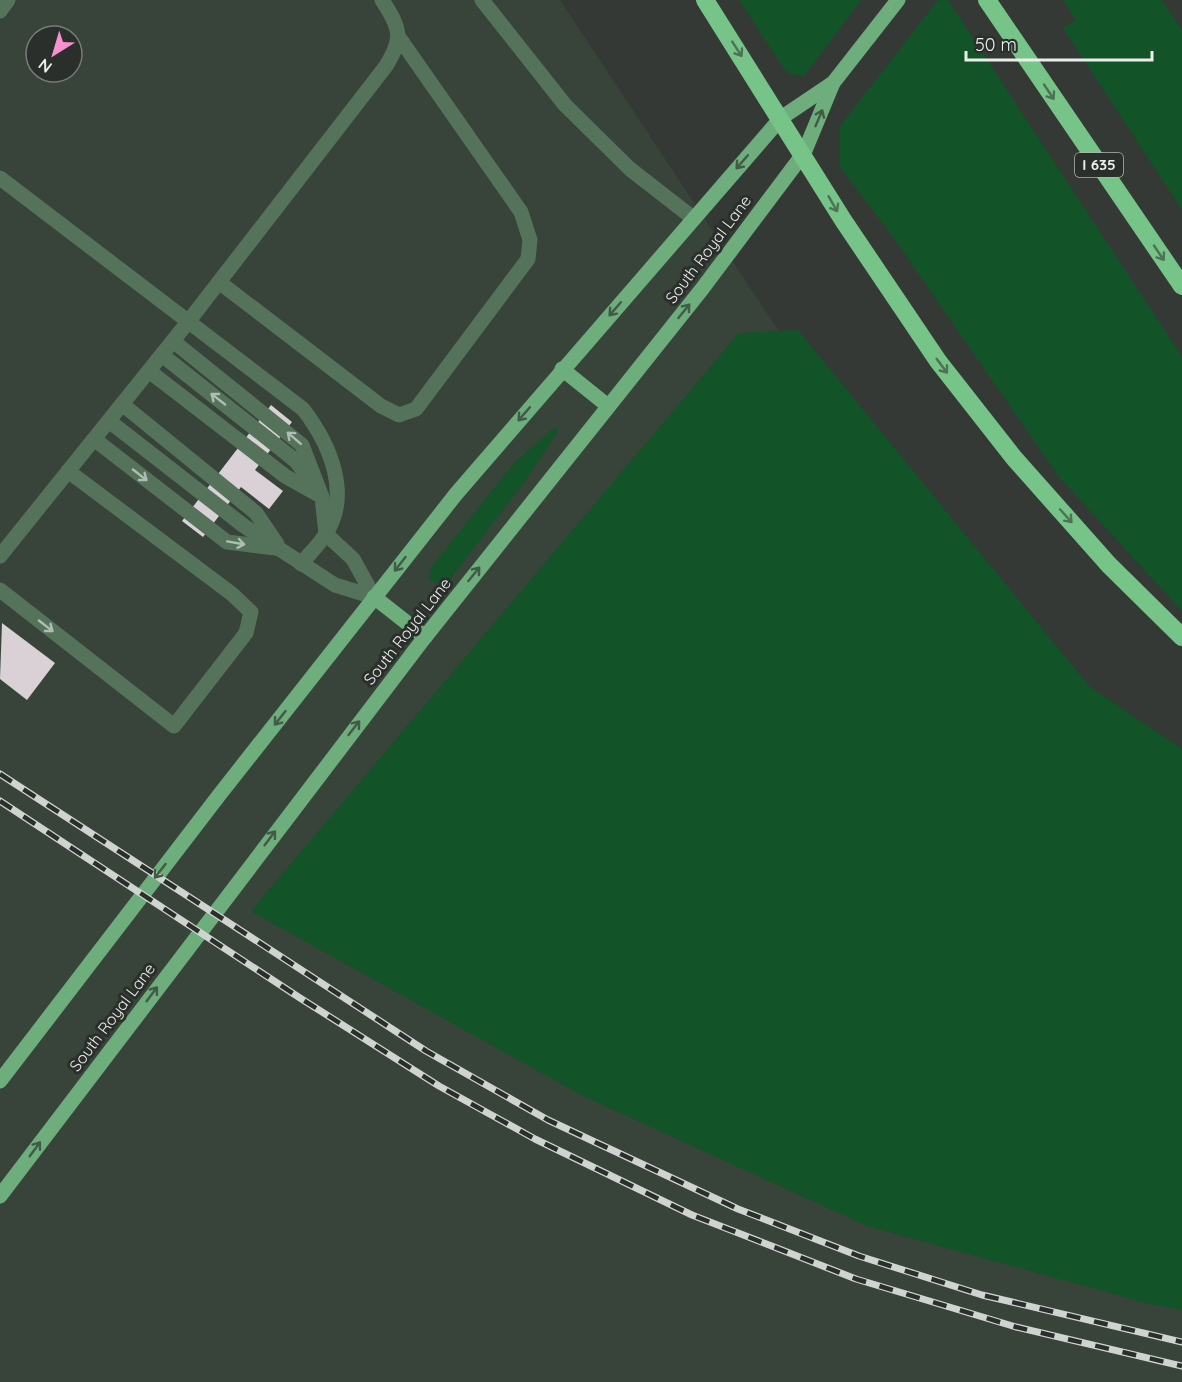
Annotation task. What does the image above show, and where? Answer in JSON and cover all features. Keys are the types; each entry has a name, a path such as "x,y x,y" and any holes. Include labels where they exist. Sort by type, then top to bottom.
{"highway":[{"path":"705,0 804,153 843,220 938,361 1014,458 1109,565 1182,637"},
{"name":"I 635","path":"987,0 1182,286"}],"main road":[{"name":"South Royal Lane","path":"0,1196 424,637 702,289 804,153 833,83 898,0"},
{"name":"South Royal Lane","path":"0,1081 456,494 781,118 833,83"},
{"path":"562,369 608,406"},
{"path":"374,597 424,637"}],"street":[{"path":"0,10 8,0"},
{"path":"219,282 381,406 399,415 416,410 528,259 530,240 521,212 398,36 391,14 382,0"},
{"path":"482,0 565,105 630,169 693,218"},
{"path":"0,556 188,322 386,66 398,46 398,36"},
{"path":"0,178 289,396 313,422 334,467 338,484 338,503 326,534 301,564"},
{"path":"173,341 302,445 322,497 326,534 352,559 374,597"},
{"path":"162,355 296,461 322,497"},
{"path":"149,371 285,476 322,497"},
{"path":"122,404 256,513 280,549"},
{"path":"109,421 210,501 301,564 335,585 374,597"},
{"path":"94,439 228,542 280,549"},
{"path":"0,590 174,726 246,633 251,612 232,594 68,471"}],"shaded area":[{"path":"0,0 560,0 776,327 1182,850 1182,1382 0,1382"}],"green space":[{"path":"739,0 861,0 804,76 787,73"},
{"path":"938,0 948,0 1182,357 1182,611 1059,477 893,237 840,167 840,126"},
{"path":"1063,0 1162,0 1182,31 1182,210 1063,28 1076,20"},
{"path":"798,330 1089,686 1182,749 1182,1310 1146,1303 867,1226 581,1095 251,911 739,333"},
{"path":"554,428 558,428 558,431 523,484 448,582 440,584 429,580 431,568 513,464"}],"building":[{"path":"271,405 292,422 255,470 283,491 269,509 241,487 203,537 182,521"},
{"path":"2,623 55,663 27,700 0,679"}],"railway":[{"path":"0,774 426,1051 548,1120 738,1209 859,1256 982,1295 1182,1342"},
{"path":"0,801 300,998 439,1086 535,1139 692,1215 856,1279 1016,1327 1182,1366"}]}
